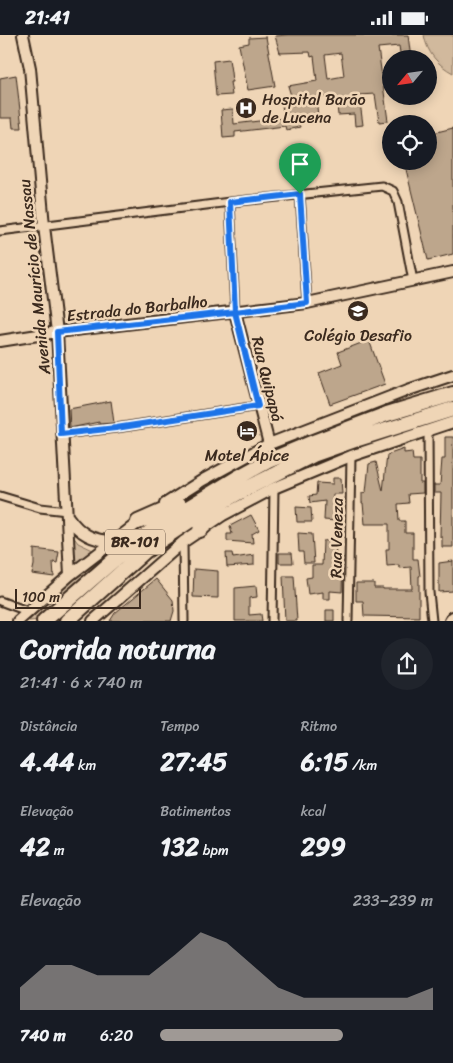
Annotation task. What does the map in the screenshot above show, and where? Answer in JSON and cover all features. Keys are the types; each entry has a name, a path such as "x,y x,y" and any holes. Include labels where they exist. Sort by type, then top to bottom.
{"highway":[{"name":"BR-101","path":"44,621 131,545 171,517 237,478 268,461 316,441 387,414 453,394"},
{"name":"BR-101","path":"67,621 145,551 191,520 238,493 313,455 448,411"},
{"path":"138,522 237,478"},
{"path":"200,530 238,493"}],"main road":[{"name":"Avenida Maurício de Nassau","path":"23,35 30,68 44,226 57,332 70,575"},
{"name":"Estrada do Barbalho","path":"0,341 57,332 307,303 453,272"},
{"name":"Rua Quipapá","path":"235,312 269,444"},
{"path":"18,621 27,611 70,575 138,522 204,480 269,444 408,390 453,375"},
{"path":"93,621 183,542 223,515 274,488 351,456 453,422"},
{"path":"68,514 82,533 102,541 113,541"},
{"path":"450,621 453,617"}],"street":[{"path":"0,231 377,185 393,191 398,202 413,281"},
{"path":"300,194 307,303"},
{"name":"Rua Quipapá","path":"230,202 235,312"},
{"path":"61,434 116,428 258,406"},
{"path":"428,431 429,593 432,621"},
{"name":"Rua Veneza","path":"348,621 351,456"},
{"path":"272,621 274,488"},
{"path":"0,495 40,508 68,514"},
{"path":"183,542 184,621"},
{"path":"0,601 27,611"}],"shaded area":[{"path":"424,35 453,35 453,73 438,62 438,50 430,50"},
{"path":"70,532 78,543 95,551 74,565"},
{"path":"129,540 39,620 29,621 59,591"}],"building":[{"path":"288,35 408,35 410,50 400,50 399,46 378,48 382,77 382,105 386,105 387,115 382,115 382,122 379,122 375,94 359,95 363,125 355,126 354,114 338,115 336,96 316,98 318,116 298,119 300,127 286,130 285,126 235,132 235,137 223,138 221,110 233,109 234,124 284,118 282,105 294,105 288,86 317,81 314,56 311,57 310,52 280,53 275,36","holes":["341,53 344,76 328,79 325,55"]},
{"path":"266,37 275,86 248,90 239,45 249,43 249,38"},
{"path":"229,59 232,95 216,96 213,61"},
{"path":"16,75 22,128 13,128 12,118 0,118 0,78"},
{"path":"453,128 453,254 428,260 406,170 437,170 437,132"},
{"path":"369,340 385,384 330,404 319,373 342,364 338,352"},
{"path":"111,401 114,423 99,424 99,422 70,428 69,409"},
{"path":"445,437 453,437 453,547 442,547 442,537 440,537 441,493 434,493 434,485 440,485 442,459 445,459"},
{"path":"404,449 404,453 412,452 413,460 420,460 420,483 423,483 423,493 408,494 409,503 398,504 399,521 405,521 405,533 413,533 413,559 418,559 420,576 419,617 364,616 363,601 356,601 356,583 374,583 374,588 383,589 412,589 411,567 387,566 386,549 389,549 389,524 365,524 362,503 362,493 366,492 369,464 376,462 383,491 387,455"},
{"path":"333,478 341,478 342,494 333,494 333,508 337,508 336,521 324,520 325,501 310,503 309,496 316,495 317,483 333,484"},
{"path":"296,507 311,508 312,522 297,522"},
{"path":"251,515 259,530 252,534 253,543 227,541 227,534 232,534 230,526"},
{"path":"298,533 312,534 314,563 304,563 303,552 299,552"},
{"path":"335,540 336,556 343,556 342,592 330,591 330,599 323,599 323,592 308,594 306,578 312,577 312,565 322,565 323,541"},
{"path":"34,549 59,552 57,563 53,562 54,577 32,574"},
{"path":"226,553 232,553 233,558 254,555 254,565 227,567"},
{"path":"279,553 292,553 293,563 279,563"},
{"path":"453,561 453,591 439,592 439,563"},
{"path":"194,569 218,571 218,598 193,597"},
{"path":"283,576 294,576 297,621 285,621"},
{"path":"156,579 173,600 174,611 171,621 110,621 115,613"},
{"path":"256,586 257,597 249,598 249,615 261,614 262,621 235,621 235,588"},
{"path":"326,610 334,610 334,621 326,621"}],"place":[{"name":"Hospital Barão de Lucena","path":"246,108"},
{"name":"Colégio Desafio","path":"358,311"},
{"name":"Motel Ápice","path":"247,431"}],"route":[{"path":"300,194 230,202 235,312 57,332 61,434 116,428 258,406 235,312 307,303 300,194"}]}
